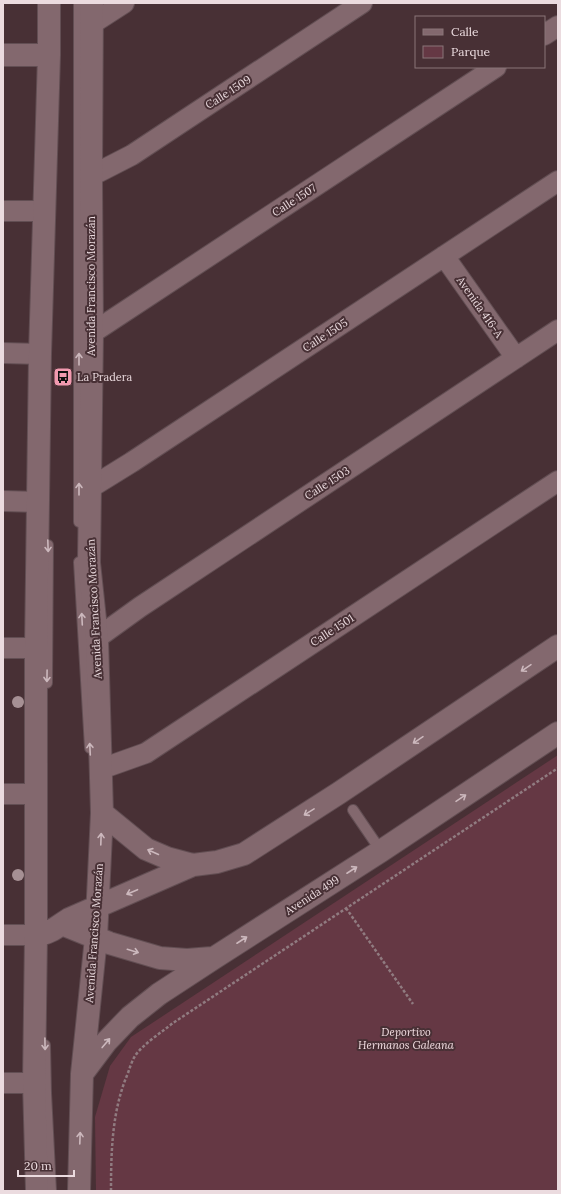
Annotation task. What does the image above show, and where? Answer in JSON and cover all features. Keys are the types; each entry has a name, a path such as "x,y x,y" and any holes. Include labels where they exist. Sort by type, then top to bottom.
{"street":[{"path":"37,1191 34,1084 47,931 36,794 36,648 40,354 49,55 49,3"},
{"path":"92,13 124,3"},
{"name":"Calle 1509","path":"91,176 132,154 362,3"},
{"name":"Avenida Francisco Morazán","path":"79,1191 82,1074 96,938 102,813 94,766 97,638 89,563 92,333 92,13"},
{"path":"545,34 558,26"},
{"path":"3,55 49,55"},
{"name":"Calle 1507","path":"92,333 494,68"},
{"name":"Calle 1505","path":"90,488 132,462 558,181"},
{"path":"3,211 44,211"},
{"name":"Avenida 416-A","path":"444,256 516,358"},
{"name":"Calle 1503","path":"97,638 140,607 558,330"},
{"path":"3,353 40,354"},
{"name":"Calle 1501","path":"94,766 146,753 558,481"},
{"path":"3,501 38,502"},
{"path":"47,931 69,919 193,865 217,862 244,854 339,793 558,646"},
{"path":"3,648 36,648"},
{"name":"Avenida 499","path":"82,1074 106,1042 130,1018 159,994 381,851 558,733"},
{"path":"3,794 36,794"},
{"path":"102,813 146,849 167,858 193,865"},
{"path":"3,935 47,931 96,938 160,958 187,960 214,958"},
{"path":"3,1083 34,1084"}],"lane":[{"path":"47,690 48,562 44,464 59,3"},
{"path":"79,3 79,530"},
{"path":"79,554 94,766"},
{"path":"45,1021 47,931 43,870 46,746"},
{"path":"353,810 381,851"},
{"path":"45,1037 51,1191"}],"path":[{"path":"111,1191 111,1159 116,1114 122,1087 136,1055 156,1036 173,1023 558,768"},
{"path":"346,908 413,1004"}],"green space":[{"name":"Deportivo Hermanos Galeana","path":"558,755 558,1191 96,1191 95,1117 110,1066 131,1037"}],"place":[{"name":"La Pradera","path":"63,377"}]}
